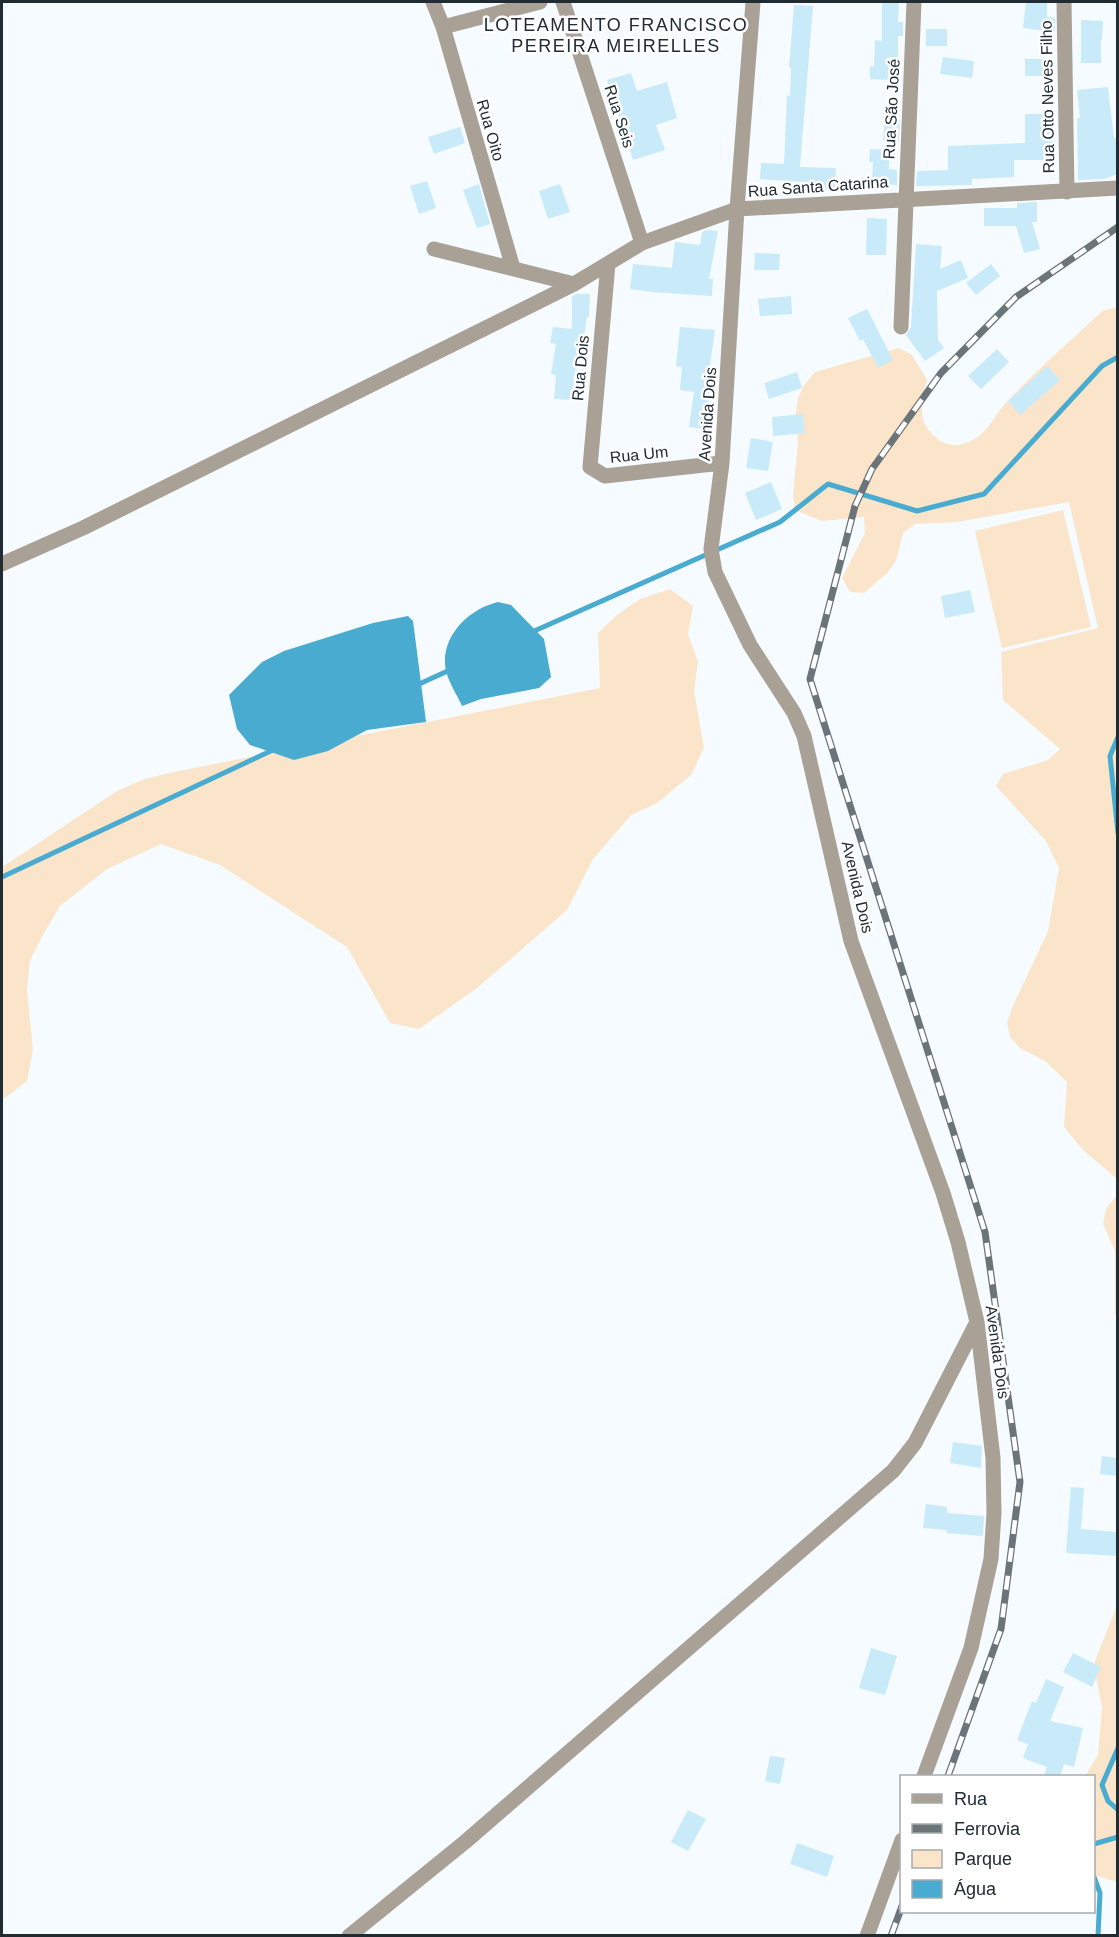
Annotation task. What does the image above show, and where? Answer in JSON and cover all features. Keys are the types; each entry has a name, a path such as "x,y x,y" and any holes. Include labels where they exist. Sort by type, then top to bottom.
{"street":[{"name":"Rua Oito","path":"433,2 443,27 513,268"},
{"path":"443,27 540,2"},
{"name":"Rua Seis","path":"563,2 642,243"},
{"name":"Avenida Dois","path":"753,2 737,209 722,463 711,554 715,572 750,645 794,713 804,736 851,941 943,1193 958,1242 977,1322 993,1458 994,1513 991,1559 971,1648 924,1775"},
{"name":"Rua São José","path":"901,327 914,2"},
{"name":"Rua Otto Neves Filho","path":"1064,2 1067,192"},
{"name":"Rua Santa Catarina","path":"2,564 83,528 574,284 642,243 737,209 1118,188"},
{"path":"434,249 574,284"},
{"name":"Rua Dois","path":"596,471 590,467 608,264"},
{"name":"Rua Um","path":"596,471 605,476 722,463"},
{"path":"349,1935 474,1835 893,1471 915,1443 977,1322"},
{"path":"867,1935 900,1845"}],"green space":[{"path":"1117,307 1117,1179 1083,1150 1064,1127 1067,1082 1045,1061 1020,1048 1010,1037 1007,1023 1048,931 1059,868 1046,841 996,786 1003,774 1048,760 1060,749 1003,700 1001,652 1098,628 1069,502 957,522 915,524 903,533 896,561 887,573 864,593 850,592 842,578 865,533 864,517 822,521 795,510 793,494 798,443 796,413 798,398 804,385 815,372 899,348 912,355 927,380 922,410 928,430 942,442 961,445 982,434 1016,392 1102,311"},
{"path":"1063,510 1091,627 1002,648 975,531"},
{"path":"670,589 693,606 688,634 698,662 694,691 704,748 691,775 657,803 631,815 593,859 567,910 477,988 419,1029 390,1023 347,947 220,865 161,844 107,869 60,906 30,960 27,990 33,1050 27,1081 2,1098 2,867 117,791 142,780 600,688 598,633 617,615 640,599"},
{"path":"1117,1195 1117,1318 1115,1314 1115,1251 1103,1224 1106,1209"},
{"path":"1117,1605 1117,1882 1095,1875 1095,1775 1086,1775 1098,1755 1102,1708 1094,1664"}],"water":[{"path":"498,602 511,605 544,639 551,677 539,688 481,699 462,706 446,671 447,647 451,637 467,618 476,611"},
{"path":"408,616 413,621 426,722 367,730 328,751 294,760 250,745 237,729 229,695 262,662 284,651 373,623"}],"building":[{"path":"882,2 899,2 898,22 903,22 903,36 898,36 898,57 889,57 888,80 870,79 870,66 874,67 875,40 882,41"},
{"path":"1026,2 1047,2 1047,17 1055,18 1055,32 1023,28"},
{"path":"794,5 813,6 800,167 836,168 835,189 820,188 820,183 760,179 761,163 784,164"},
{"path":"1081,20 1103,21 1101,63 1081,63"},
{"path":"926,29 947,29 947,46 926,46"},
{"path":"943,57 974,61 972,78 940,74"},
{"path":"1025,59 1047,59 1047,76 1025,76"},
{"path":"631,73 637,91 667,82 677,118 656,125 665,150 633,160 607,80"},
{"path":"1108,87 1114,138 1118,138 1118,174 1104,179 1078,180 1077,118 1080,118 1077,90"},
{"path":"1025,114 1053,114 1052,160 1014,160 1014,177 972,179 972,185 916,186 917,171 948,170 948,146 1025,143"},
{"path":"885,118 900,120 899,141 883,140"},
{"path":"460,127 465,143 434,154 428,137"},
{"path":"870,149 890,150 889,169 897,170 897,185 872,184 873,162 869,162"},
{"path":"427,181 436,208 419,214 410,186"},
{"path":"479,184 490,224 477,228 463,190"},
{"path":"560,184 570,212 548,219 539,191"},
{"path":"1037,202 1037,222 1032,222 1040,249 1024,253 1016,226 984,226 984,208 1017,208 1017,203"},
{"path":"867,218 887,219 886,255 866,255"},
{"path":"718,231 709,279 713,279 712,296 630,289 633,264 672,268 675,242 700,245 702,232"},
{"path":"916,244 942,246 940,269 961,260 968,278 937,291 938,340 944,348 925,361 906,335 911,327"},
{"path":"755,253 780,254 779,270 754,270"},
{"path":"991,264 1000,276 976,295 966,283"},
{"path":"590,294 589,317 587,317 579,367 576,367 573,380 576,380 575,400 554,399 556,375 551,374 556,344 550,343 553,327 572,329 572,296"},
{"path":"791,296 792,314 760,316 758,299"},
{"path":"867,309 893,360 878,368 863,339 860,341 848,318"},
{"path":"680,327 715,330 709,373 712,374 709,402 715,403 711,430 689,427 694,392 680,390 682,367 676,366"},
{"path":"997,349 1009,362 981,389 968,376"},
{"path":"1047,366 1060,380 1020,415 1008,401"},
{"path":"797,372 802,388 769,399 764,383"},
{"path":"803,414 805,433 773,436 772,417"},
{"path":"751,438 773,442 768,471 746,468"},
{"path":"771,482 782,509 756,520 745,493"},
{"path":"970,590 975,612 945,618 941,596"},
{"path":"953,1442 982,1446 981,1468 950,1463"},
{"path":"1102,1456 1118,1458 1118,1476 1100,1474"},
{"path":"1071,1487 1084,1488 1081,1529 1118,1532 1118,1556 1066,1553"},
{"path":"926,1504 947,1507 947,1513 984,1516 983,1536 946,1533 947,1530 923,1528"},
{"path":"871,1648 897,1656 885,1695 859,1688"},
{"path":"1073,1653 1101,1667 1092,1687 1063,1672"},
{"path":"1046,1679 1064,1687 1050,1721 1083,1728 1074,1767 1064,1764 1060,1775 1044,1775 1047,1767 1023,1758 1028,1744 1017,1740 1032,1701 1036,1703"},
{"path":"770,1756 785,1758 780,1784 765,1781"},
{"path":"688,1810 706,1819 688,1851 671,1842"},
{"path":"797,1843 834,1856 827,1877 790,1864"}],"waterway":[{"path":"532,632 780,522 828,484 917,511 984,494 1102,366 1118,357"},
{"path":"417,685 452,669"},
{"path":"1118,737 1110,756 1118,833"},
{"path":"2,877 275,749"},
{"path":"1118,1748 1102,1785 1108,1801 1118,1810"},
{"path":"1095,1844 1118,1837"},
{"path":"1095,1880 1100,1893 1098,1936"}],"railway":[{"path":"948,1775 1001,1629 1020,1482 985,1232 810,679 855,506 872,469 941,373 1016,297 1118,227"},
{"path":"891,1936 900,1911"}],"district":[{"name":"LOTEAMENTO FRANCISCO PEREIRA MEIRELLES","path":"616,36"}]}
